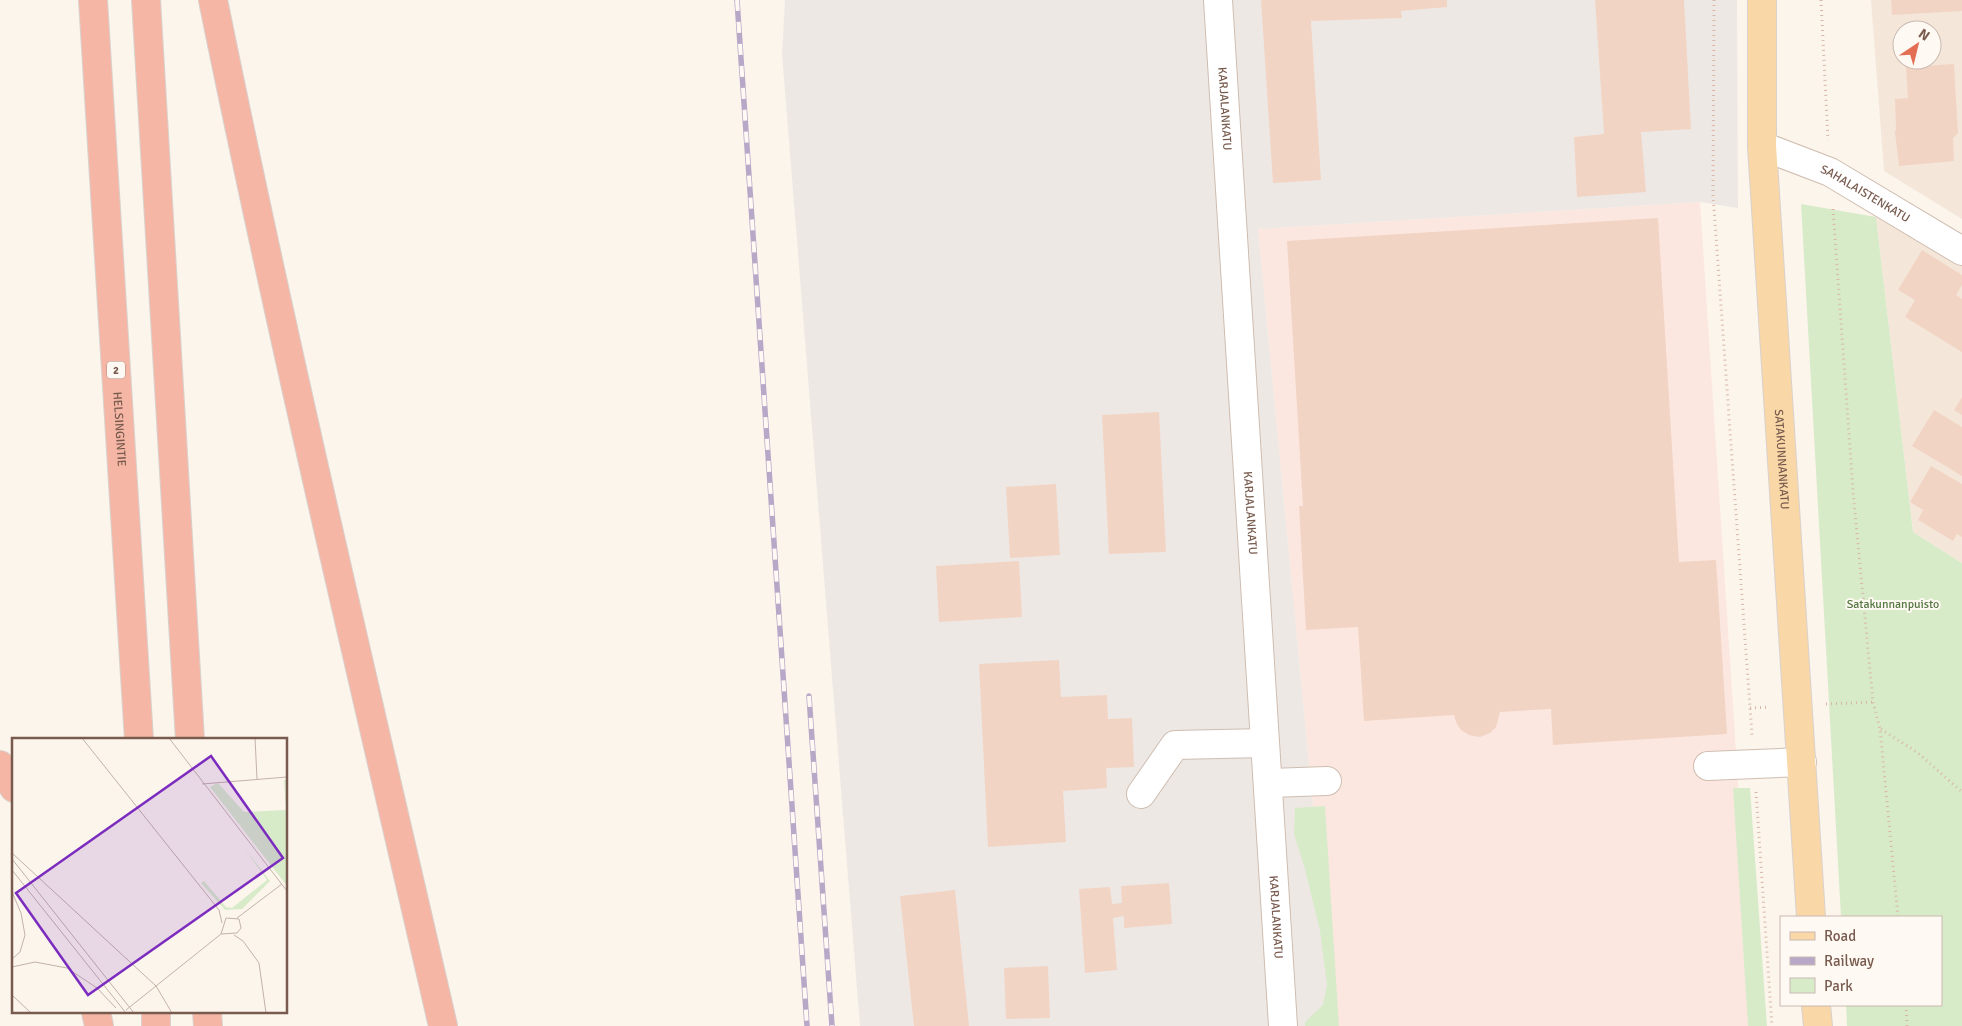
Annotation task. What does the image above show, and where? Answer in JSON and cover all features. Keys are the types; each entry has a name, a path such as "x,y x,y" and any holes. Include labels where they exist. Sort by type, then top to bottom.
{"highway":[{"name":"HELSINGINTIE","path":"93,0 139,738"},
{"path":"146,0 190,738"},
{"path":"214,0 255,206 443,1026"},
{"path":"0,765 12,785"}],"main road":[{"name":"SATAKUNNANKATU","path":"1762,0 1762,146 1811,916"},
{"path":"1816,1006 1818,1026"}],"street":[{"name":"KARJALANKATU","path":"1218,0 1283,1026"},
{"name":"SAHALAISTENKATU","path":"1762,146 1830,172 1962,251"},
{"path":"1141,794 1175,745 1265,743"},
{"path":"1708,766 1802,762"},
{"path":"1268,783 1327,781"}],"path":[{"path":"1714,0 1713,194 1772,1026"},
{"path":"1821,0 1830,172 1853,491 1873,702 1880,729 1898,916"},
{"path":"1880,729 1918,753 1962,792"},
{"path":"1906,1006 1908,1026"}],"shaded area":[{"path":"785,0 1737,0 1738,208 1700,202 1258,229 1334,1026 860,1026 782,54"},
{"path":"1871,0 1962,0 1962,219 1884,171"},
{"path":"1700,202 1754,1026 1334,1026 1258,229"},
{"path":"1876,217 1962,265 1962,563 1913,532"}],"green space":[{"name":"Satakunnanpuisto","path":"1801,204 1876,217 1913,532 1962,563 1962,1026 1847,1026 1846,1006 1942,1006 1942,916 1841,916"},
{"path":"1733,788 1750,788 1767,1026 1748,1026"},
{"path":"1325,806 1339,1026 1305,1026 1305,1022 1323,1005 1327,985 1320,931 1305,869 1294,834 1295,808"}],"building":[{"path":"1261,0 1447,0 1447,7 1401,11 1402,18 1311,21 1321,180 1273,183"},
{"path":"1595,0 1684,0 1691,129 1641,132 1646,192 1577,197 1574,137 1604,134"},
{"path":"1891,0 1962,0 1962,11 1892,15"},
{"path":"1954,64 1958,133 1953,138 1954,161 1899,166 1895,132 1895,99 1908,98 1906,70 1942,70 1942,65"},
{"path":"1658,218 1679,562 1716,560 1727,734 1553,745 1551,709 1500,712 1496,727 1490,733 1480,737 1469,735 1461,730 1454,715 1364,721 1358,627 1306,630 1299,506 1303,506 1287,241"},
{"path":"1922,250 1962,275 1962,285 1956,295 1962,299 1962,352 1905,317 1915,300 1898,290"},
{"path":"1962,397 1962,415 1954,410"},
{"path":"1934,410 1962,427 1962,476 1912,446"},
{"path":"1159,412 1166,552 1109,554 1102,415"},
{"path":"1931,466 1962,484 1962,537 1957,534 1953,541 1918,520 1923,510 1910,502"},
{"path":"1056,484 1060,555 1010,558 1006,487"},
{"path":"1019,561 1022,617 939,622 936,566"},
{"path":"1059,660 1061,697 1107,695 1108,719 1132,718 1134,767 1106,768 1107,788 1063,791 1066,842 988,847 979,664"},
{"path":"1169,883 1172,924 1124,928 1124,916 1113,918 1117,970 1085,973 1079,889 1110,887 1112,904 1122,903 1121,886"},
{"path":"955,890 969,1026 914,1026 900,896"},
{"path":"1048,966 1050,1018 1006,1019 1004,968"}],"railway":[{"path":"737,0 807,1026"},
{"path":"809,696 832,1026"}]}
